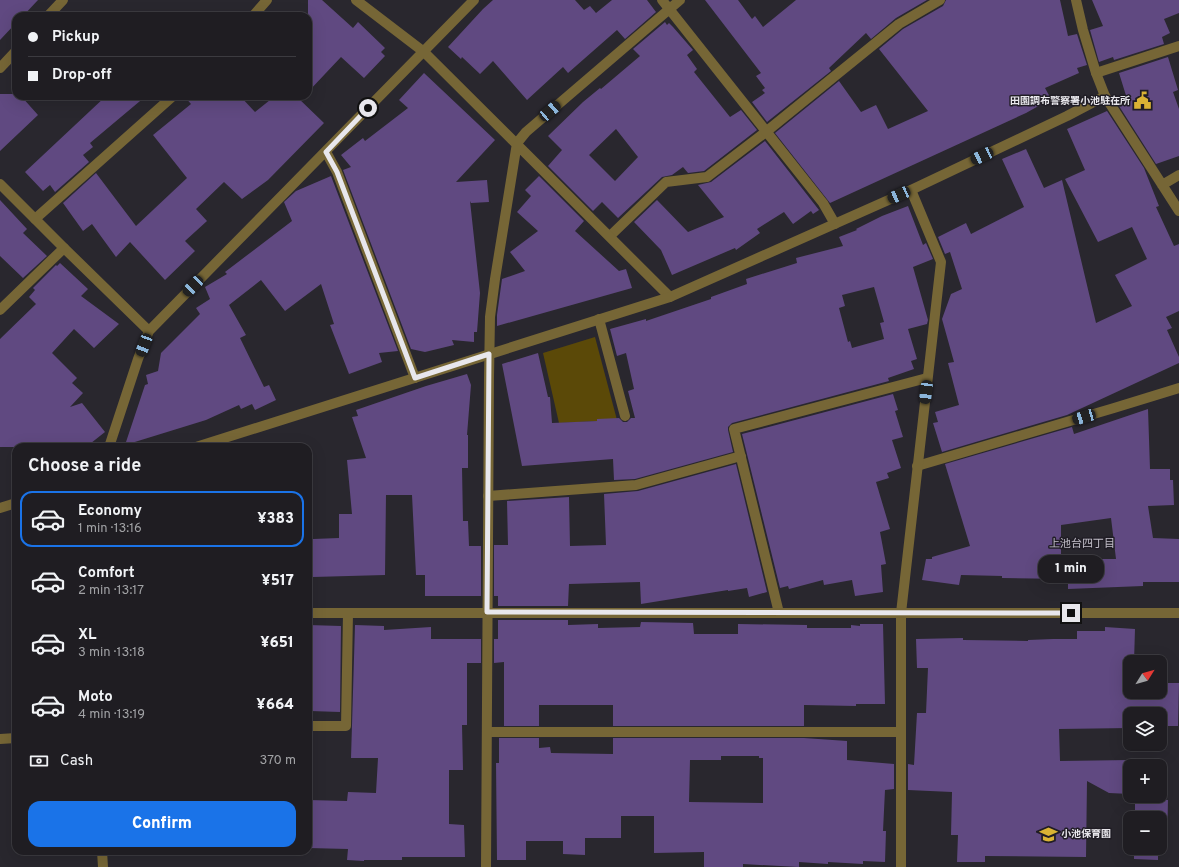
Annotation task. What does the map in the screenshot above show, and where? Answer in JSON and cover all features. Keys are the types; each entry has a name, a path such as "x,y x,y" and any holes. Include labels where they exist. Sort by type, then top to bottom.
{"street":[{"path":"52,12 63,0"},
{"path":"256,12 267,0"},
{"path":"356,0 424,52 670,297"},
{"path":"110,443 138,359 149,331 474,0"},
{"path":"662,0 670,8 823,203 835,224"},
{"path":"486,867 490,317 494,279 517,143 526,132 680,0"},
{"path":"610,236 666,182 707,177 767,131 899,24 940,0"},
{"path":"1076,0 1083,30 1096,73 1105,96 1179,211"},
{"path":"1096,73 1179,46"},
{"path":"0,68 12,55"},
{"path":"209,443 670,297 912,190 1067,116 1105,96"},
{"path":"35,219 169,100"},
{"path":"326,152 337,172 415,378"},
{"path":"1162,185 1179,175"},
{"path":"0,184 149,331"},
{"path":"901,867 901,613 941,262 912,190"},
{"path":"0,310 64,248"},
{"path":"599,319 625,416"},
{"path":"779,613 734,429 927,378"},
{"path":"917,466 1179,388"},
{"path":"488,496 636,485 741,456"},
{"path":"0,508 12,504"},
{"path":"312,613 1179,613"},
{"path":"312,726 346,726 348,613"},
{"path":"487,732 901,732"},
{"path":"0,739 12,738"},
{"path":"102,855 102,867"}],"shaded area":[{"path":"595,337 617,420 559,423 543,353"}],"building":[{"path":"0,0 38,0 27,12 12,12 12,27 0,40"},
{"path":"308,0 322,0 353,28 358,22 385,48 381,52 385,56 364,78 341,57 312,88 312,12 308,12"},
{"path":"493,0 575,0 584,10 590,6 596,13 612,0 647,0 656,12 625,39 617,30 568,73 563,67 527,100 493,61 480,74 462,57 461,59 448,47"},
{"path":"705,0 738,0 752,19 755,16 763,27 796,0 927,0 896,18 871,39 866,33 829,68 831,71 767,122 752,102 765,93 762,90 765,88 756,76 761,73"},
{"path":"946,0 1060,0 1068,36 1077,34 1087,65 1077,68 1079,73 1045,88 1051,99 1026,113 830,203 775,133 839,81 861,112 876,105 888,129 928,111 879,49 903,29 943,6"},
{"path":"1092,0 1179,0 1179,13 1164,19 1170,33 1162,37 1164,44 1114,60 1113,57 1099,62 1090,30 1103,26"},
{"path":"665,22 667,25 669,23 693,50 687,55 697,69 694,72 730,117 741,110 757,130 704,171 688,173 683,167 672,175 662,177 618,218 602,202 593,211 548,166 562,150 548,136 583,102 640,56 633,49","holes":["616,129 638,157 615,181 589,155"]},
{"path":"1168,57 1178,90 1173,92 1179,109 1179,156 1156,164 1119,106 1128,102 1119,73"},
{"path":"424,73 495,140 456,182 487,180 489,202 471,203 470,201 480,293 477,332 474,332 474,342 452,340 454,345 425,352 411,349 343,170 351,167 341,155 363,138 365,141 408,108 399,100"},
{"path":"0,94 12,94 12,100 25,100 38,115 0,151"},
{"path":"102,100 141,100 90,143 93,147 83,155 89,162 55,192 50,185 43,191 25,172"},
{"path":"188,100 244,100 255,112 270,100 300,100 324,123 268,180 242,199 224,182 196,209 207,221 185,241 195,251 165,280 130,242 116,257 92,224 83,231 63,203 96,173 136,226 187,178 153,135 191,104"},
{"path":"1107,111 1144,168 1159,206 1156,207 1174,246 1179,244 1179,311 1166,317 1172,328 1167,330 1179,357 1179,363 1067,415 942,452 933,423 938,422 935,412 959,405 948,363 954,362 942,319 951,294 962,289 950,252 945,254 938,237 966,223 971,234 1024,207 1002,159 1026,149 1044,188 1062,180 1096,323 1132,306 1115,275 1147,259 1132,227 1098,242 1065,179 1085,170 1067,129"},
{"path":"765,141 819,210 813,214 811,211 793,224 784,212 757,229 760,233 736,250 735,248 672,275 661,250 634,222 657,200 688,232 724,217 698,185 711,182"},
{"path":"331,176 398,351 379,353 382,362 349,374 330,325 334,324 321,284 285,311 261,280 229,305 246,335 240,338 264,387 269,385 276,400 255,410 252,404 241,409 239,405 206,420 131,443 126,443 145,385 148,384 146,375 158,371 161,353 200,314 196,308 210,299 205,287 227,274 225,272 292,221 284,202 296,191"},
{"path":"539,176 584,221 575,231 619,271 626,269 632,288 497,326 502,279 525,271 510,252 538,231 517,212 531,196 525,190"},
{"path":"0,200 27,229 23,233 47,256 23,278 0,256"},
{"path":"908,206 923,245 926,243 933,259 913,267 928,320 927,324 908,329 917,359 911,361 914,369 888,378 889,381 732,423 728,427 728,430 733,452 635,479 614,480 613,459 522,466 502,364 538,353 548,397 550,397 552,423 597,421 597,419 619,418 623,422 627,422 631,418 635,418 628,391 634,389 626,353 617,356 610,329 646,319 646,321 711,299 711,297 747,284 746,279 797,263 796,258 843,246 839,237 857,230 856,229 882,216","holes":["874,287 884,322 880,323 884,339 852,348 850,341 848,342 839,308 845,306 842,295"]},
{"path":"60,263 88,289 81,296 119,324 94,348 74,329 52,353 77,378 72,383 83,393 70,407 82,403 105,432 91,443 12,443 12,447 0,447 0,339 36,304 29,297 35,290 33,288 56,265 57,266"},
{"path":"467,374 471,385 467,435 468,468 462,468 463,521 468,521 469,546 481,546 481,596 425,596 425,575 416,575 412,495 386,495 385,575 313,577 313,539 339,538 339,514 352,514 347,460 366,458 352,417 358,416 356,410 426,386"},
{"path":"893,394 898,410 895,411 903,437 892,440 901,468 887,473 889,478 876,482 890,529 880,532 886,564 881,565 883,592 855,596 852,580 824,585 823,580 789,589 788,586 780,588 742,434"},
{"path":"1148,409 1150,469 1170,469 1170,480 1173,480 1174,505 1148,506 1153,538 1179,539 1179,582 1143,582 1143,586 1068,589 1068,579 1002,578 1002,576 961,575 959,585 922,580 926,559 932,559 932,557 970,546 945,464 1072,427 1074,434","holes":["1111,518 1116,559 1061,559 1061,525"]},
{"path":"736,464 767,592 749,597 747,588 641,604 640,582 569,584 568,606 498,606 498,596 494,596 494,545 508,545 507,501 569,497 570,546 606,545 604,494 638,491"},
{"path":"498,620 568,620 568,625 598,624 598,628 640,627 641,622 693,623 694,634 738,634 738,624 807,625 807,628 851,628 851,625 860,626 860,624 883,624 885,704 856,704 856,706 804,705 804,726 613,726 613,705 539,705 539,726 504,726 504,662 494,663 494,639 498,639"},
{"path":"312,625 341,626 340,712 312,711"},
{"path":"355,625 384,626 384,630 431,627 431,639 481,639 481,663 467,663 467,725 462,725 463,770 449,770 449,824 464,825 465,857 402,857 402,860 364,861 347,860 348,849 312,848 312,800 347,801 348,792 376,793 378,758 351,758"},
{"path":"1105,627 1135,629 1134,655 1123,655 1123,699 1167,699 1167,683 1179,683 1178,726 1167,726 1167,707 1123,707 1123,728 1059,729 1060,761 1123,760 1123,794 1109,793 1087,781 1086,857 985,856 985,862 957,862 958,835 951,835 952,792 908,790 908,764 914,765 917,713 926,713 928,668 917,668 916,639 963,638 963,640 1028,641 1077,639 1077,631 1105,631"},
{"path":"499,738 539,738 539,748 550,747 551,753 613,754 613,738 804,738 847,741 847,760 894,764 894,789 885,790 883,831 886,831 885,862 863,861 863,864 828,862 828,864 799,862 799,867 743,864 743,867 704,867 704,852 654,853 654,816 621,816 621,838 585,838 585,855 563,854 563,841 526,841 526,860 497,860 496,763 499,763","holes":["721,756 759,756 759,758 763,758 763,803 689,802 690,760 721,760"]},
{"path":"1168,800 1167,850 1167,811 1135,811 1135,803 1167,803"},
{"path":"1134,855 1158,855 1158,860 1134,859"}],"place":[{"name":"田園調布警察署小池駐在所","path":"1143,101"},
{"name":"小池保育園","path":"1048,834"}],"district":[{"name":"上池台四丁目","path":"1082,544"}],"route":[{"path":"368,108 326,152 337,172 409,358 415,378 489,354 487,612 1071,613"}]}
